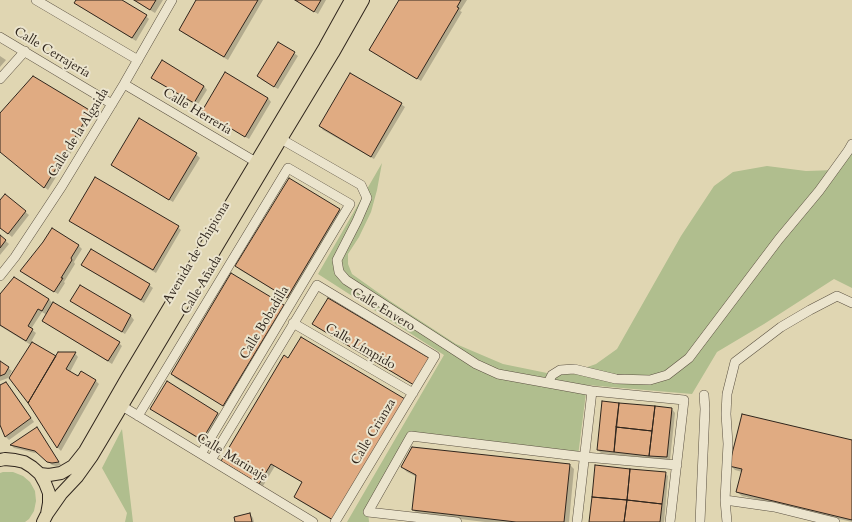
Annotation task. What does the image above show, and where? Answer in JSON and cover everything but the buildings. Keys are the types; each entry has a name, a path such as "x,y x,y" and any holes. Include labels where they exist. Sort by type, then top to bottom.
{"main road":[{"name":"Avenida de Chipiona","path":"40,474 49,475 61,473 73,466 85,451 131,371 325,47 351,0"},
{"name":"Avenida de Chipiona","path":"45,518 61,494 77,477 92,456 333,53 363,0"},
{"path":"0,460 5,459 24,462 40,474 49,493 49,503 45,518"}],"street":[{"path":"36,0 138,60"},
{"name":"Calle de la Algaida","path":"0,276 15,257 53,199 124,84 172,0"},
{"name":"Calle Cerrajería","path":"0,37 112,104"},
{"path":"0,80 25,51"},
{"name":"Calle Herrería","path":"124,84 256,162"},
{"path":"281,139 361,186 367,198 358,221 337,260 339,272 346,280 476,364 498,374 592,391 684,400 670,522"},
{"path":"548,383 552,375 560,370 574,369 616,378 650,380 667,375 689,358 819,190 852,144"},
{"name":"Calle Bobadilla","path":"202,454 350,204 288,168"},
{"name":"Calle Añada","path":"138,416 288,168"},
{"name":"Calle Bobadilla","path":"211,460 317,285"},
{"name":"Calle Envero","path":"317,285 435,356"},
{"path":"727,522 725,500 728,444 726,414 727,394 735,362 781,327 837,296 852,303"},
{"name":"Calle Límpido","path":"293,323 413,393"},
{"name":"Calle Crianza","path":"335,522 435,356"},
{"path":"577,522 592,391"},
{"path":"700,522 706,409 704,395"},
{"name":"Calle Marinaje","path":"122,406 313,522"},
{"path":"457,522 368,512 411,436 585,457 677,465"},
{"path":"0,453 15,460"},
{"path":"725,500 774,507 835,522"}],"green space":[{"path":"852,146 852,288 834,279 717,352 692,394 587,385 578,456 411,436 368,512 369,522 347,522 444,355 318,274 382,163 371,212 359,237 348,254 348,264 352,274 456,344 503,364 547,373 579,370 596,364 617,349 681,236 714,186 733,172 767,166 806,171 836,170"},
{"path":"122,429 133,522 125,522 127,513 102,468"},
{"path":"13,472 23,476 30,482 35,491 36,501 34,511 25,522 0,522 0,473"}]}
